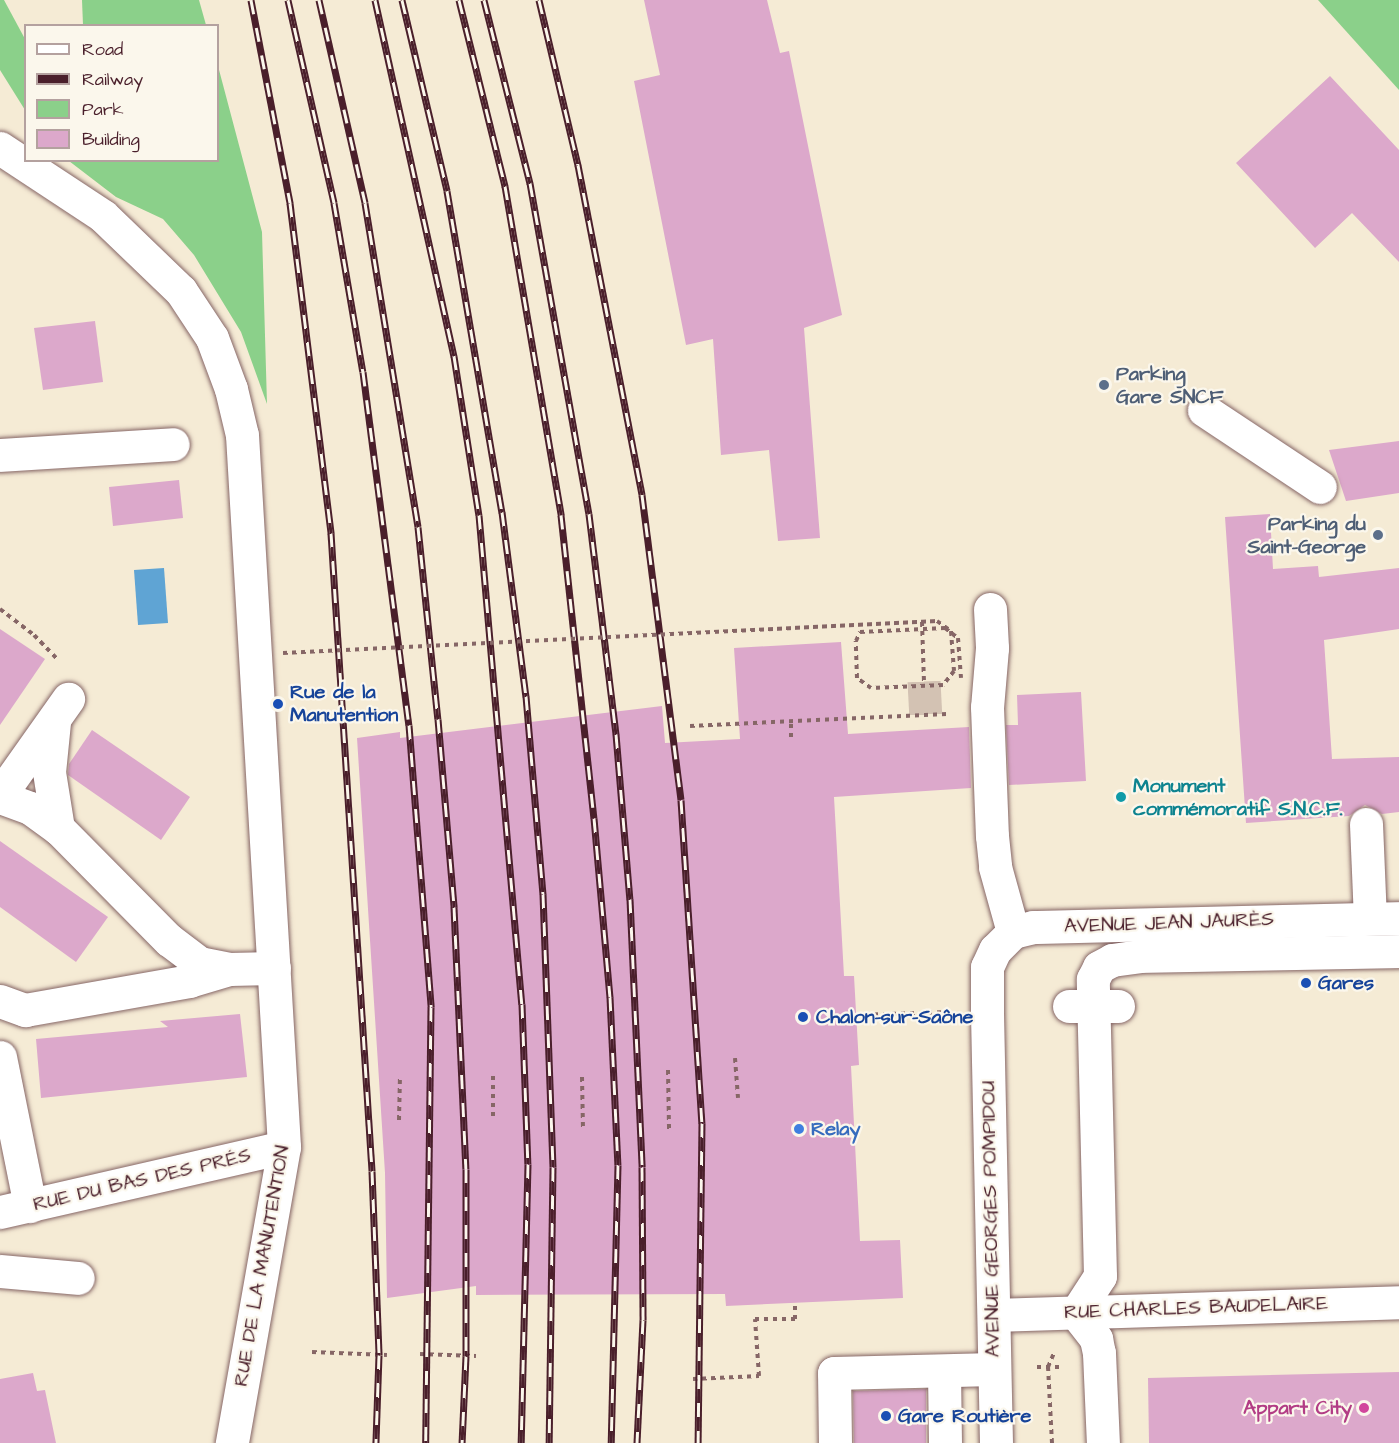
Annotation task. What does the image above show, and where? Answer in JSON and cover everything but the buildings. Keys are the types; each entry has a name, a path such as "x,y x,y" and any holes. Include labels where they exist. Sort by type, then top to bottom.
{"street":[{"name":"RUE DE LA MANUTENTION","path":"0,148 103,216 181,291 212,338 231,389 242,435 285,1147 232,1443"},
{"path":"1204,410 1320,487"},
{"path":"0,455 173,444"},
{"path":"989,1007 987,967 995,950 1013,932 995,867 992,836 987,707 992,648 990,609"},
{"path":"964,695 971,790"},
{"path":"61,710 0,796 30,808 58,828 169,940 199,963 229,969 274,968"},
{"path":"58,828 49,772 61,710"},
{"path":"1366,824 1384,918"},
{"name":"AVENUE JEAN JAURÈS","path":"1013,932 1033,927 1384,918"},
{"name":"AVENUE JEAN JAURÈS","path":"1076,1313 1100,1276 1093,1000 1099,967 1112,960 1140,956 1399,951"},
{"path":"0,1000 25,1010 189,981 229,969"},
{"name":"AVENUE GEORGES POMPIDOU","path":"989,1007 996,1443"},
{"path":"0,1057 15,1209"},
{"name":"RUE DU BAS DES PRÉS","path":"15,1209 285,1147"},
{"path":"0,1271 78,1278"},
{"name":"RUE CHARLES BAUDELAIRE","path":"994,1315 1399,1302"},
{"path":"1076,1313 1096,1339 1099,1353 1103,1443"},
{"path":"835,1443 834,1373 994,1369"},
{"path":"944,1371 945,1443"}],"path":[{"path":"0,609 34,635 58,661 61,710"},
{"path":"283,653 937,621 951,631 952,641 954,671 943,685 871,688 857,678 856,641 860,632 945,628 951,633 958,638 964,695 791,722 690,726"},
{"path":"921,622 924,681"},
{"path":"790,737 791,722"},
{"path":"856,1016 989,1007"},
{"path":"735,1058 738,1098"},
{"path":"668,1070 669,1130"},
{"path":"493,1076 493,1117"},
{"path":"399,1120 400,1077"},
{"path":"582,1077 582,1127"},
{"path":"693,1379 759,1376 755,1319 795,1318 795,1303"},
{"path":"1052,1443 1048,1367 1076,1313"},
{"path":"312,1352 387,1355"},
{"path":"420,1354 476,1356"}],"green space":[{"path":"0,0 4,0 24,37 24,108 0,70"},
{"path":"82,0 199,0 206,24 83,24"},
{"path":"1318,0 1399,0 1399,90"},
{"path":"219,70 262,232 267,404 241,332 194,255 163,219 116,197 70,162 219,162"}],"water":[{"path":"164,568 168,623 138,625 134,570"}],"tunnel":[{"path":"924,681 926,715"}],"railway":[{"path":"251,0 290,203 331,533 372,1171 379,1355 376,1443"},
{"path":"288,0 334,203 363,372 409,725 431,1007 426,1443"},
{"path":"319,0 365,203 418,527 438,719 454,907 466,1169 466,1356 462,1443"},
{"path":"375,0 454,356 479,515 522,1004 528,1164 521,1443"},
{"path":"402,0 447,191 502,512 526,696 543,894 553,1167 549,1443"},
{"path":"459,0 505,186 561,515 594,818 610,997 618,1165 611,1443"},
{"path":"484,0 530,183 589,514 616,734 630,899 642,1167 643,1320 637,1443"},
{"path":"539,0 578,165 642,495 681,800 702,1123 698,1443"}],"place":[{"name":"Parking Gare SNCF","path":"1104,385"},
{"name":"Parking du Saint-George","path":"1378,535"},
{"name":"Rue de la Manutention","path":"278,704"},
{"name":"Monument commémoratif S.N.C.F.","path":"1121,797"},
{"name":"Gares","path":"1306,983"},
{"name":"Chalon-sur-Saône","path":"803,1017"},
{"name":"Relay","path":"799,1129"},
{"name":"Appart City","path":"1364,1408"},
{"name":"Gare Routière","path":"886,1416"}]}
